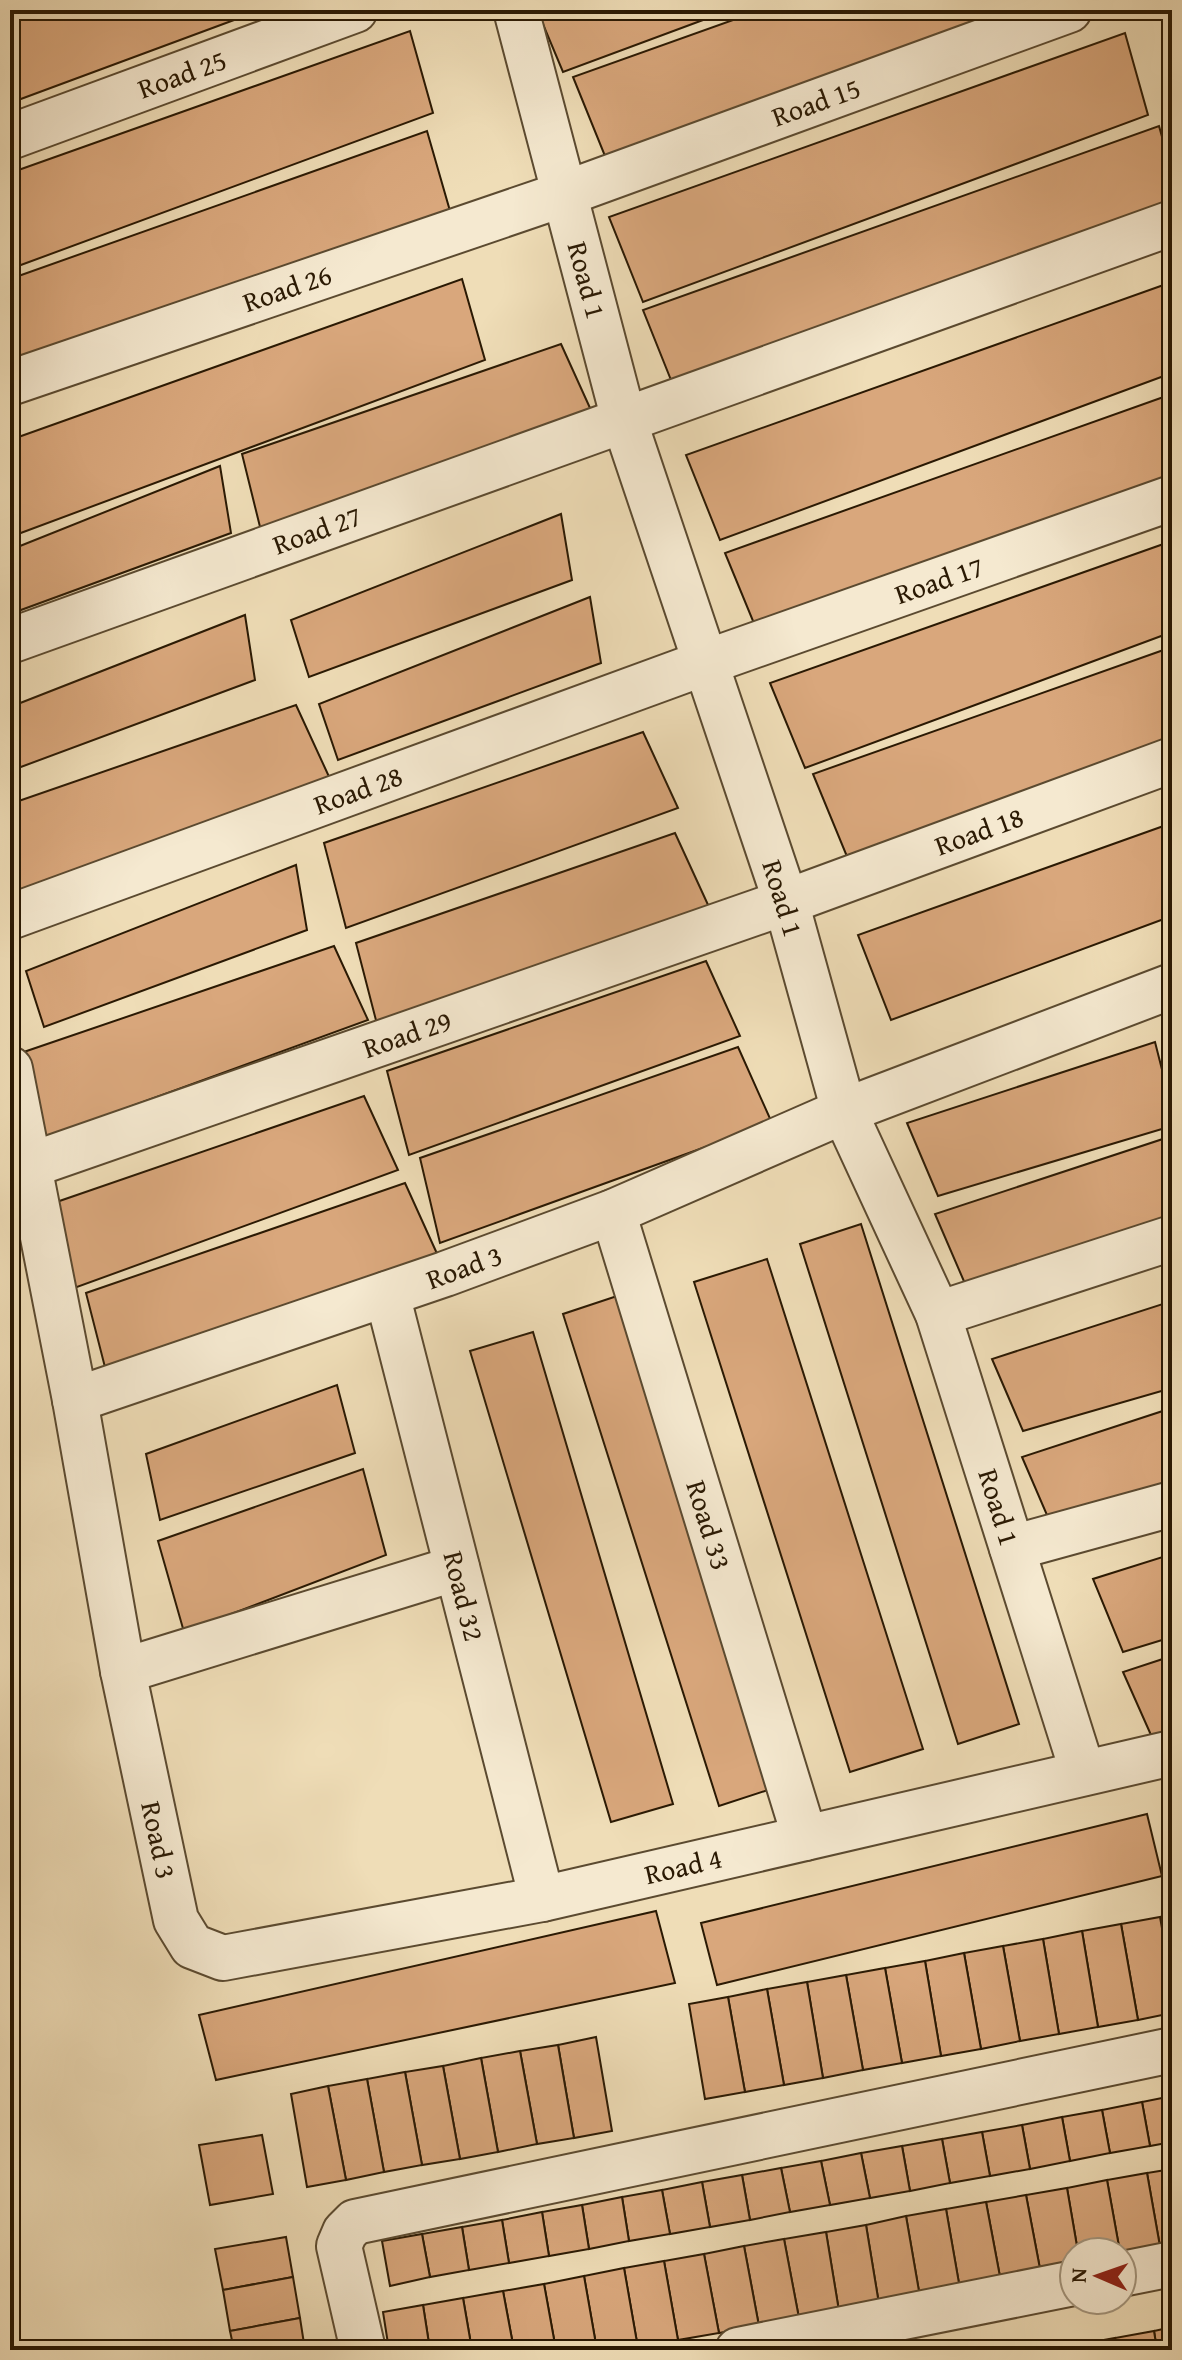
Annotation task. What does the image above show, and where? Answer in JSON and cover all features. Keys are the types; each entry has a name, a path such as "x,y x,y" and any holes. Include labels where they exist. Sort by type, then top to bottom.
{"street":[{"name":"Road 25","path":"10,137 355,10"},
{"name":"Road 1","path":"516,10 624,420 786,902 844,1111 938,1314 1083,1773"},
{"name":"Road 15","path":"564,194 1069,10"},
{"name":"Road 26","path":"10,383 564,194"},
{"name":"Road 27","path":"10,641 1172,223"},
{"name":"Road 17","path":"707,662 1172,498"},
{"name":"Road 28","path":"10,917 707,662"},
{"name":"Road 18","path":"786,902 1172,760"},
{"name":"Road 29","path":"28,1166 786,902"},
{"name":"Road 3","path":"75,1400 387,1294 613,1212 844,1111 1172,986"},
{"name":"Road 3","path":"10,1069 75,1400 123,1671 176,1920 192,1946"},
{"name":"Road 33","path":"613,1212 805,1838"},
{"path":"938,1314 1172,1238"},
{"name":"Road 32","path":"387,1294 542,1899"},
{"path":"1012,1548 1172,1504"},
{"path":"123,1671 457,1568"},
{"name":"Road 4","path":"192,1946 223,1958 542,1899 1172,1753"},
{"path":"363,2350 339,2246 345,2232 355,2222 1172,2050"},
{"path":"1138,2271 1172,2264"},
{"path":"738,2350 1058,2286"}],"building":[{"path":"10,10 261,10 10,103"},
{"path":"537,10 730,10 563,72"},
{"path":"761,10 1014,10 607,161 573,77"},
{"path":"410,31 433,113 10,269 10,173"},
{"path":"1125,33 1148,115 643,302 609,217"},
{"path":"1159,126 1172,173 1172,211 677,395 643,310"},
{"path":"427,131 450,211 10,375 10,279"},
{"path":"462,279 485,360 10,537 10,440"},
{"path":"1172,282 1172,373 720,540 686,455"},
{"path":"561,344 595,419 263,539 242,454"},
{"path":"1172,394 1172,485 760,638 725,553"},
{"path":"220,466 231,533 10,614 10,550"},
{"path":"561,514 572,580 309,677 291,620"},
{"path":"1172,541 1172,632 805,768 770,683"},
{"path":"590,597 601,663 338,760 319,704"},
{"path":"245,615 255,680 10,771 10,707"},
{"path":"1172,647 1172,739 848,859 813,774"},
{"path":"296,705 331,781 10,897 10,804"},
{"path":"643,732 678,808 346,928 324,843"},
{"path":"1172,823 1172,916 891,1020 858,935"},
{"path":"675,833 709,907 378,1028 356,943"},
{"path":"296,865 307,930 44,1027 26,971"},
{"path":"334,946 368,1020 36,1141 15,1055"},
{"path":"706,961 740,1036 409,1155 387,1071"},
{"path":"1155,1042 1172,1109 1172,1126 938,1196 907,1123"},
{"path":"738,1047 772,1123 440,1243 420,1158"},
{"path":"364,1096 398,1170 66,1291 45,1206"},
{"path":"1172,1136 1172,1225 966,1286 935,1214"},
{"path":"405,1183 439,1258 108,1379 86,1293"},
{"path":"861,1224 1019,1724 958,1744 800,1244"},
{"path":"767,1259 923,1749 850,1772 694,1282"},
{"path":"617,1296 771,1789 719,1806 563,1314"},
{"path":"1172,1301 1172,1388 1023,1431 992,1359"},
{"path":"533,1332 673,1804 611,1822 470,1351"},
{"path":"337,1385 355,1453 160,1520 146,1454"},
{"path":"1172,1408 1172,1495 1053,1529 1022,1457"},
{"path":"363,1469 386,1555 184,1632 158,1541"},
{"path":"1172,1554 1172,1637 1123,1652 1093,1579"},
{"path":"1172,1656 1172,1739 1155,1744 1123,1672"},
{"path":"1147,1814 1162,1876 717,1985 701,1923"},
{"path":"656,1911 675,1983 216,2080 199,2015"},
{"path":"1172,1915 1172,1984 1160,1917"},
{"path":"1160,1917 1172,1984 1172,2013 1138,2020 1121,1924"},
{"path":"1121,1924 1138,2020 1098,2027 1082,1931"},
{"path":"1082,1931 1098,2027 1059,2034 1043,1939"},
{"path":"1043,1939 1059,2034 1020,2041 1003,1946"},
{"path":"1003,1946 1020,2041 981,2049 964,1953"},
{"path":"964,1953 981,2049 941,2056 925,1961"},
{"path":"925,1961 941,2056 902,2063 885,1968"},
{"path":"885,1968 902,2063 863,2070 846,1975"},
{"path":"846,1975 863,2070 823,2078 807,1982"},
{"path":"807,1982 823,2078 784,2085 767,1989"},
{"path":"767,1989 784,2085 745,2092 728,1997"},
{"path":"728,1997 745,2092 705,2099 689,2004"},
{"path":"596,2037 612,2131 574,2138 558,2045"},
{"path":"558,2045 574,2138 537,2144 520,2051"},
{"path":"520,2051 537,2144 498,2152 481,2058"},
{"path":"481,2058 498,2152 460,2159 443,2066"},
{"path":"443,2066 460,2159 422,2165 405,2072"},
{"path":"405,2072 422,2165 384,2172 367,2079"},
{"path":"367,2079 384,2172 346,2180 328,2086"},
{"path":"328,2086 346,2180 307,2187 291,2094"},
{"path":"1172,2096 1172,2142 1150,2146 1142,2102"},
{"path":"1142,2102 1150,2146 1110,2153 1102,2110"},
{"path":"1102,2110 1110,2153 1070,2161 1062,2117"},
{"path":"1062,2117 1070,2161 1030,2169 1022,2125"},
{"path":"1022,2125 1030,2169 990,2176 982,2132"},
{"path":"982,2132 990,2176 950,2183 942,2139"},
{"path":"262,2135 273,2194 210,2205 199,2145"},
{"path":"942,2139 950,2183 910,2191 902,2146"},
{"path":"902,2146 910,2191 870,2198 861,2153"},
{"path":"861,2153 870,2198 830,2205 821,2161"},
{"path":"821,2161 830,2205 790,2212 781,2168"},
{"path":"781,2168 790,2212 750,2220 742,2175"},
{"path":"1172,2169 1172,2250 1161,2252 1147,2173"},
{"path":"1147,2173 1161,2252 1138,2252 1138,2236 1117,2236 1107,2180"},
{"path":"742,2175 750,2220 710,2227 702,2182"},
{"path":"1107,2180 1117,2236 1075,2236 1067,2188"},
{"path":"702,2182 710,2227 670,2234 662,2190"},
{"path":"1067,2188 1075,2236 1058,2236 1058,2271 1041,2274 1026,2195"},
{"path":"662,2190 670,2234 629,2241 622,2197"},
{"path":"1026,2195 1041,2274 1001,2282 986,2202"},
{"path":"622,2197 629,2241 589,2249 582,2205"},
{"path":"986,2202 1001,2282 960,2289 946,2209"},
{"path":"582,2205 589,2249 549,2256 542,2212"},
{"path":"946,2209 960,2289 920,2297 906,2216"},
{"path":"542,2212 549,2256 509,2263 502,2220"},
{"path":"906,2216 920,2297 879,2304 866,2225"},
{"path":"502,2220 509,2263 469,2270 462,2227"},
{"path":"866,2225 879,2304 839,2311 826,2232"},
{"path":"462,2227 469,2270 430,2277 422,2234"},
{"path":"826,2232 839,2311 799,2318 784,2239"},
{"path":"422,2234 430,2277 390,2286 382,2241"},
{"path":"286,2237 293,2277 223,2290 215,2249"},
{"path":"784,2239 799,2318 759,2326 744,2246"},
{"path":"744,2246 759,2326 719,2333 704,2254"},
{"path":"704,2254 719,2333 678,2340 664,2261"},
{"path":"664,2261 678,2340 638,2348 624,2268"},
{"path":"624,2268 638,2348 597,2350 584,2276"},
{"path":"584,2276 597,2350 556,2350 544,2284"},
{"path":"293,2277 300,2318 230,2331 223,2290"},
{"path":"544,2284 556,2350 514,2350 503,2291"},
{"path":"503,2291 514,2350 472,2350 463,2298"},
{"path":"463,2298 472,2350 430,2350 423,2305"},
{"path":"423,2305 430,2350 389,2350 383,2312"},
{"path":"300,2318 305,2350 234,2350 230,2331"},
{"path":"1172,2327 1172,2350 1157,2350 1154,2331"},
{"path":"1154,2331 1157,2350 1117,2350 1115,2338"},
{"path":"1115,2338 1117,2350 1077,2350 1076,2345"}]}
